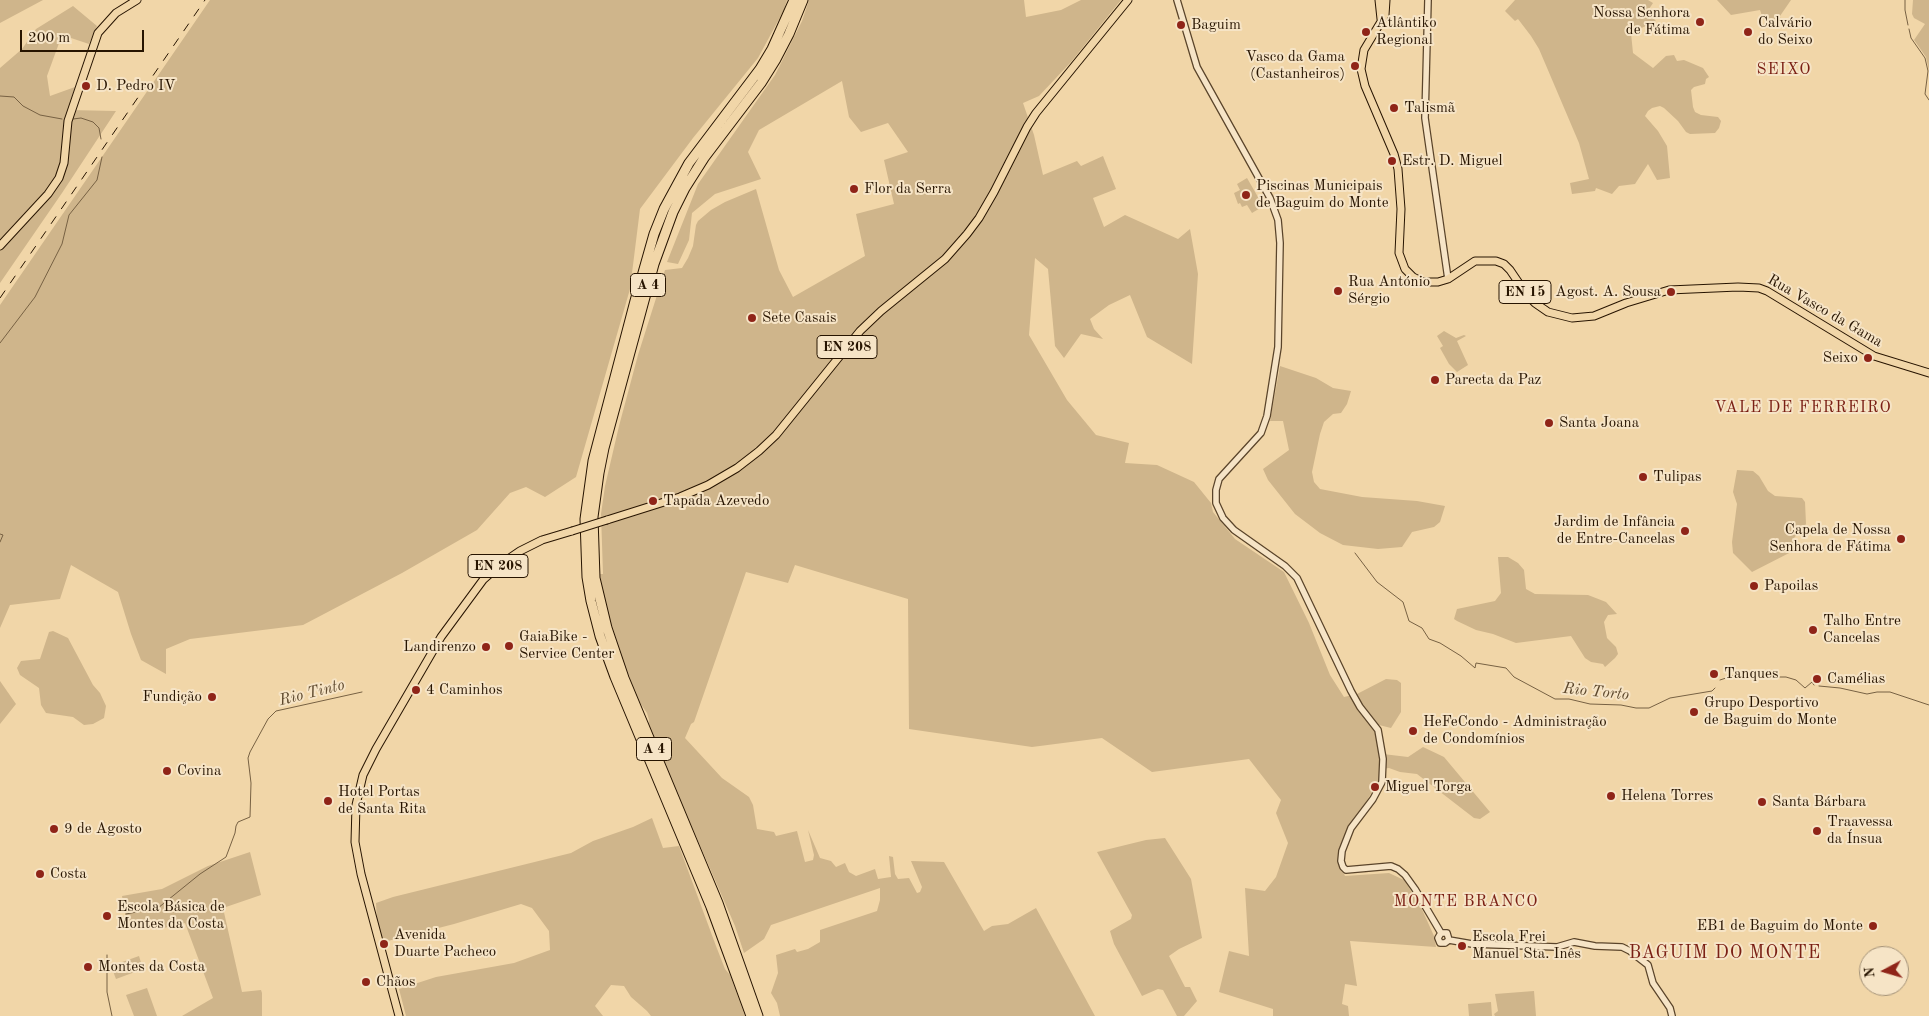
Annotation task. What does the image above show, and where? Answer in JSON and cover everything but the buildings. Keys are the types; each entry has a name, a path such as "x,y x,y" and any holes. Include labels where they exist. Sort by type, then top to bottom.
{"highway":[{"name":"A 4","path":"751,1016 710,907 615,677 600,636 587,577 585,519 589,483 598,443 643,273 664,209 689,163 760,69 772,49 794,0"},
{"name":"A 4","path":"758,1016 718,903 624,678 607,628 593,555 593,517 604,448 654,264 672,212 684,188 704,158 761,83 776,59 803,0"}],"main road":[{"path":"0,246 55,186 64,163 68,121 98,33 116,13 137,0"},
{"name":"EN 208","path":"399,1016 365,889 355,842 356,805 364,774 376,749 441,637 483,580 520,551 542,540 680,497 708,485 737,468 759,451 776,435 860,331 881,311 945,259 967,234 991,198 1027,127 1128,0"},
{"path":"1379,0 1381,22"},
{"name":"Rua Vasco da Gama","path":"1386,0 1386,11 1364,50 1361,69 1365,86 1394,154 1398,169 1401,200 1400,257 1407,271 1423,282 1432,284 1448,279 1469,264 1475,262 1487,260 1500,262 1510,270 1527,295 1535,303 1548,312 1572,318 1594,316 1626,303 1669,290 1759,288 1874,356 1929,373"}],"street":[{"path":"1177,0 1197,67 1270,198 1278,220 1281,247 1278,347 1265,426 1219,479 1216,497 1218,510 1234,530 1285,566 1297,578 1351,691 1360,707 1378,730 1383,760 1382,782 1373,799 1351,828 1341,861 1346,870 1391,866 1398,869 1416,889 1441,933"},
{"path":"1428,0 1425,118 1448,279"},
{"path":"1441,933 1447,933 1449,940"},
{"path":"1441,933 1438,938 1440,943 1445,944 1449,940"},
{"path":"1449,940 1472,944 1516,944 1557,947 1567,943 1579,942 1595,946 1622,947 1646,963 1653,983 1670,1008 1672,1016"}],"shaded area":[{"path":"0,0 43,0 0,23"},
{"path":"210,0 787,0 784,10 758,58 693,138 640,209 630,289 576,477 545,497 526,487 510,493 477,530 402,573 303,625 190,639 166,649 166,674 141,660 118,592 71,565 60,599 10,605 0,628 0,305"},
{"path":"809,0 1024,0 1026,17 1061,10 1081,0 1121,0 1071,62 1039,96 1023,103 1034,135 1043,175 1077,161 1081,166 1103,156 1116,189 1093,198 1104,227 1125,215 1178,239 1190,229 1198,274 1192,364 1147,337 1130,295 1109,305 1090,319 1094,329 1103,339 1081,334 1064,358 1055,346 1048,269 1035,258 1029,335 1067,400 1096,435 1129,443 1125,463 1157,465 1194,482 1211,503 1213,512 1235,539 1284,572 1309,623 1330,675 1344,697 1357,694 1386,679 1397,680 1401,683 1401,712 1391,728 1379,725 1375,733 1383,754 1408,757 1423,747 1444,757 1490,812 1480,819 1474,818 1417,774 1400,772 1389,768 1381,769 1380,779 1343,839 1340,855 1341,868 1345,876 1389,873 1404,880 1420,905 1434,936 1436,947 1350,941 1357,986 1345,984 1342,1004 1348,1006 1349,1016 1273,1016 1273,1009 1219,992 1229,951 1249,956 1245,888 1265,891 1276,877 1288,843 1276,813 1281,800 1249,759 1152,772 1102,738 1032,747 909,729 908,599 795,565 788,583 746,572 694,722 691,724 685,738 722,778 749,797 753,805 757,829 774,832 776,836 797,831 805,862 813,860 814,855 808,830 820,858 831,861 836,867 845,863 849,872 856,876 875,869 878,879 891,877 889,856 893,857 895,874 898,879 909,878 917,893 920,892 922,887 911,861 944,862 984,931 992,926 1008,924 1036,908 1095,1016 780,1016 777,1003 771,993 778,973 776,955 795,949 797,952 808,949 820,942 820,930 877,911 880,900 880,888 771,925 764,939 744,953 735,926 648,726 647,713 638,700 607,613 600,574 603,574 601,514 605,486 619,426 638,355 665,270 682,268 693,246 698,221 711,210 725,202 756,189 779,270 793,297 865,256 856,214 894,204 884,160 908,152 888,123 861,132 849,117 842,81 759,130 748,152 761,179 715,194 692,213 689,240 678,264 667,262 698,184 775,75 802,21"},
{"path":"1515,0 1648,0 1653,3 1647,12 1656,21 1631,33 1633,53 1653,68 1666,56 1674,55 1677,61 1684,60 1703,68 1709,77 1706,79 1705,84 1694,87 1691,90 1693,107 1695,112 1701,115 1718,117 1721,121 1719,128 1715,133 1690,134 1664,108 1660,106 1652,108 1645,116 1658,131 1667,146 1670,178 1657,180 1648,164 1635,184 1619,186 1612,194 1596,188 1595,191 1572,194 1570,183 1589,179 1579,143 1539,49 1518,19 1515,21 1505,11"},
{"path":"1717,0 1791,0 1780,16 1781,22 1763,19 1760,10 1731,15"},
{"path":"1913,0 1929,0 1929,71 1926,57 1914,40 1925,24 1914,18 1912,14"},
{"path":"73,6 97,26 89,44 62,35 47,76 50,96 75,87 68,110 116,111 0,283 0,68 22,49 36,29"},
{"name":"Piscinas Municipais de Baguim do Monte","path":"1247,178 1262,204 1262,207 1252,213 1247,205 1242,207 1240,203 1238,204 1234,193 1240,190 1237,184"},
{"path":"1444,331 1456,338 1466,336 1457,341 1468,365 1457,372 1449,364 1440,348 1443,346 1437,336"},
{"path":"1280,366 1316,378 1333,388 1351,391 1347,404 1341,413 1333,414 1324,422 1320,434 1312,472 1314,482 1320,489 1362,497 1417,501 1445,506 1440,522 1434,527 1412,532 1402,547 1378,549 1343,545 1320,533 1295,514 1268,480 1263,469 1289,450 1283,421 1270,421"},
{"path":"1737,470 1753,471 1759,476 1768,491 1775,496 1802,498 1805,502 1806,524 1794,538 1795,550 1752,572 1733,553 1732,542 1737,504 1733,492"},
{"path":"1498,557 1508,557 1518,563 1524,570 1526,589 1535,594 1588,595 1606,602 1617,614 1608,615 1604,622 1607,638 1616,647 1618,654 1615,658 1605,667 1603,664 1591,662 1585,658 1571,636 1516,643 1476,630 1454,619 1457,609 1495,601 1501,593"},
{"path":"53,631 68,638 106,706 104,718 93,724 84,725 73,717 46,713 41,705 39,688 20,675 17,668 21,661 40,659 49,632"},
{"path":"0,681 16,704 0,724"},
{"path":"652,818 663,848 679,846 716,946 725,969 730,975 745,1016 651,1016 631,997 624,986 611,985 595,1006 603,1016 406,1016 399,989 436,977 514,963 550,950 549,931 532,908 521,904 384,942 377,922 376,903 393,897 571,853 593,841"},
{"path":"1165,838 1191,879 1202,938 1169,956 1185,987 1190,987 1197,1001 1184,1016 1177,1016 1163,990 1158,989 1142,996 1114,944 1110,931 1131,919 1132,915 1097,852 1146,840"},
{"path":"250,852 261,895 223,908 242,992 261,990 262,1016 182,1016 213,998 185,923 164,928 163,923 128,930 122,896 162,889 208,866"},
{"path":"139,956 143,969 116,979 111,966"},
{"path":"147,988 157,1016 134,1016 126,995"},
{"path":"1534,991 1536,1016 1495,1016 1494,1014 1498,1011 1495,994"},
{"path":"1491,1002 1492,1016 1469,1016 1468,1004"}],"waterway":[{"path":"1905,0 1908,25"},
{"path":"1909,29 1911,38 1925,58 1928,71 1925,94 1929,100"},
{"path":"0,96 14,97 23,106 40,115 62,119"},
{"path":"73,119 81,118 93,122 99,128 101,139"},
{"path":"0,343 35,297 62,244 69,215 97,180 102,157"},
{"path":"0,534 3,535 0,542"},
{"name":"Rio Torto","path":"1355,553 1377,582 1403,602 1409,621 1422,628 1429,639 1440,643 1461,656 1475,668 1476,663 1506,668 1514,677 1555,699 1569,699 1590,704 1649,708 1670,698 1712,691 1715,688"},
{"name":"Rio Torto","path":"1720,680 1747,671 1765,677 1786,677 1796,680 1805,688 1812,682 1814,685"},
{"name":"Rio Torto","path":"1819,686 1867,694 1890,692 1929,705"},
{"name":"Rio Tinto","path":"126,914 158,908 200,874 226,857 238,822 250,817 251,783 248,758 250,752 268,719 276,711 362,692"},
{"name":"Rio Tinto","path":"107,955 107,992 112,1016"}],"railway":[{"path":"0,298 205,0"}],"place":[{"name":"Nossa Senhora de Fátima","path":"1700,22"},
{"name":"Baguim","path":"1181,25"},
{"name":"Atlântiko Regional","path":"1366,32"},
{"name":"Calvário do Seixo","path":"1748,32"},
{"name":"Vasco da Gama (Castanheiros)","path":"1355,66"},
{"name":"D. Pedro IV","path":"86,86"},
{"name":"Talismã","path":"1394,108"},
{"name":"Estr. D. Miguel","path":"1392,161"},
{"name":"Flor da Serra","path":"854,189"},
{"name":"Piscinas Municipais de Baguim do Monte","path":"1246,195"},
{"name":"Rua António Sérgio","path":"1338,291"},
{"name":"Agost. A. Sousa","path":"1671,292"},
{"name":"Sete Casais","path":"752,318"},
{"name":"Seixo","path":"1868,358"},
{"name":"Parecta da Paz","path":"1435,380"},
{"name":"Santa Joana","path":"1549,423"},
{"name":"Tulipas","path":"1643,477"},
{"name":"Tapada Azevedo","path":"653,501"},
{"name":"Jardim de Infância de Entre-Cancelas","path":"1685,531"},
{"name":"Capela de Nossa Senhora de Fátima","path":"1901,539"},
{"name":"Papoilas","path":"1754,586"},
{"name":"Talho Entre Cancelas","path":"1813,630"},
{"name":"GaiaBike - Service Center","path":"509,646"},
{"name":"Landirenzo","path":"486,647"},
{"name":"Tanques","path":"1714,674"},
{"name":"Camélias","path":"1817,679"},
{"name":"4 Caminhos","path":"416,690"},
{"name":"Fundição","path":"212,697"},
{"name":"Grupo Desportivo de Baguim do Monte","path":"1694,712"},
{"name":"HeFeCondo - Administração de Condomínios","path":"1413,731"},
{"name":"Covina","path":"167,771"},
{"name":"Miguel Torga","path":"1375,787"},
{"name":"Helena Torres","path":"1611,796"},
{"name":"Hotel Portas de Santa Rita","path":"328,801"},
{"name":"Santa Bárbara","path":"1762,802"},
{"name":"9 de Agosto","path":"54,829"},
{"name":"Traavessa da Ínsua","path":"1817,831"},
{"name":"Costa","path":"40,874"},
{"name":"Escola Básica de Montes da Costa","path":"107,916"},
{"name":"EB1 de Baguim do Monte","path":"1873,926"},
{"name":"Avenida Duarte Pacheco","path":"384,944"},
{"name":"Escola Frei Manuel Sta. Inês","path":"1462,946"},
{"name":"Montes da Costa","path":"88,967"},
{"name":"Chãos","path":"366,982"}],"district":[{"name":"SEIXO","path":"1784,70"},
{"name":"VALE DE FERREIRO","path":"1803,408"},
{"name":"MONTE BRANCO","path":"1466,902"},
{"name":"BAGUIM DO MONTE","path":"1725,953"}]}
